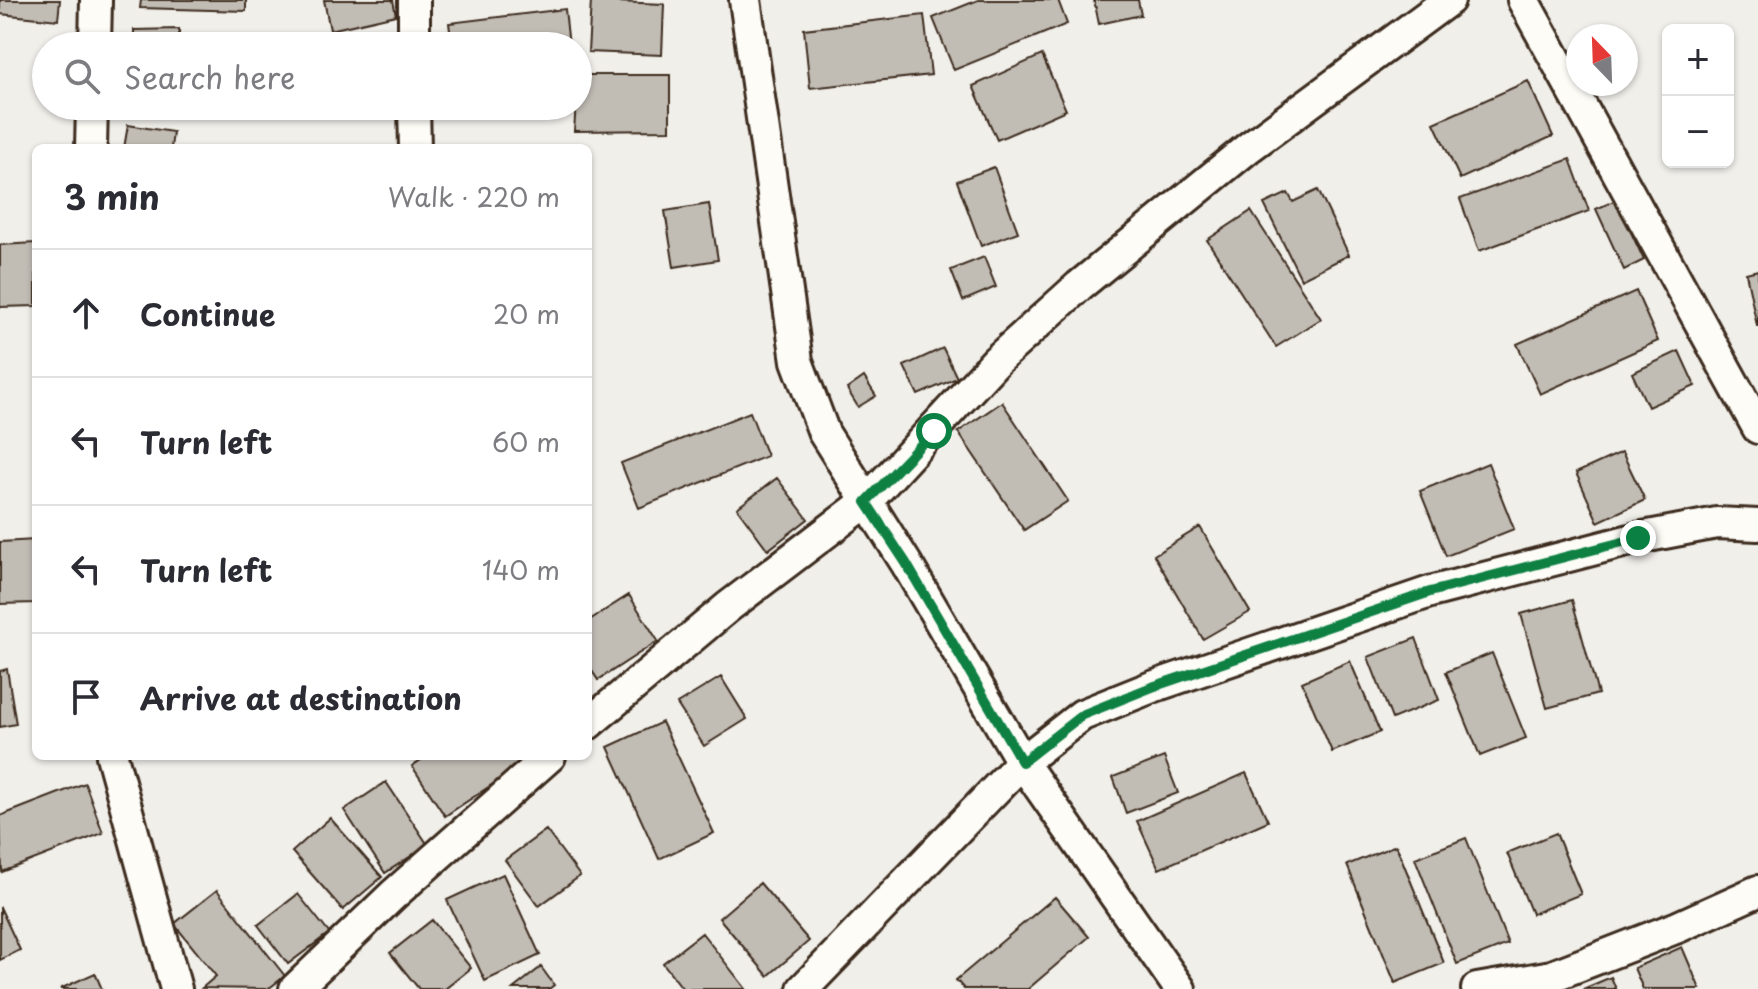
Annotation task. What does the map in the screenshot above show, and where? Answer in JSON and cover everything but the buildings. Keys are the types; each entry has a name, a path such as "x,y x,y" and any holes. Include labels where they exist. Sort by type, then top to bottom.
{"street":[{"path":"95,32 96,0"},
{"path":"414,0 414,32"},
{"path":"745,0 797,361 824,433 906,563 1022,762 1180,989"},
{"path":"592,721 728,607 866,502 996,361 1079,286 1248,148 1449,0"},
{"path":"1523,0 1758,428"},
{"path":"91,144 92,120"},
{"path":"414,120 415,144"},
{"path":"803,989 1022,762 1082,715 1152,687 1430,592 1638,538 1717,523 1758,525"},
{"path":"113,760 176,989"},
{"path":"295,989 393,895 545,760"},
{"path":"1477,989 1552,976 1678,927 1758,891"}],"route":[{"path":"934,431 866,502 906,563 1022,762 1082,715 1152,687 1430,592 1638,538"}]}
